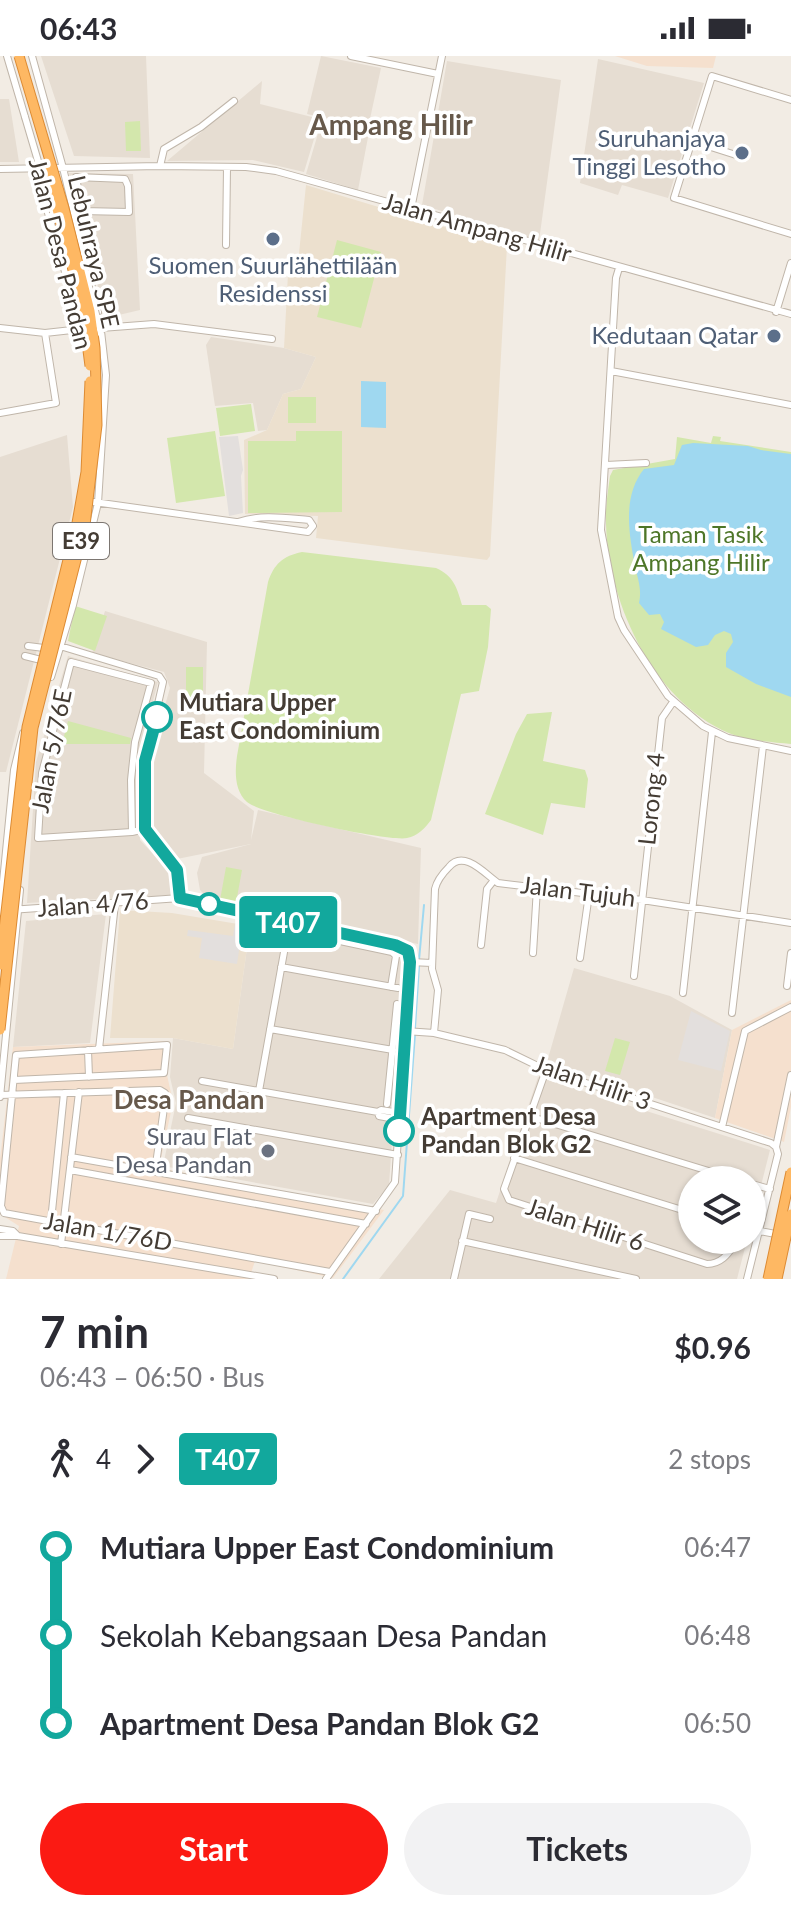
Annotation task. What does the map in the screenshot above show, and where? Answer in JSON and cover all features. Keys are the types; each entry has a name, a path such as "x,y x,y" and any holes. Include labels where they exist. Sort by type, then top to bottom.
{"highway":[{"name":"Lebuhraya SPE","path":"0,965 27,727 77,523 86,472 90,379 84,319 66,238 10,56"},
{"name":"Lebuhraya SPE","path":"0,1030 33,728 85,525 97,425 95,348 90,311 21,56"},
{"path":"768,1279 791,1172"},
{"path":"777,1279 791,1214"}],"street":[{"name":"Jalan Desa Pandan","path":"0,1096 9,910 3,878 14,770 79,499 88,386 82,332 66,253 10,56"},
{"name":"Jalan Desa Pandan","path":"0,1011 9,910 40,716 98,503 106,375 101,331 21,56"},
{"path":"32,56 63,168 101,331 154,324 272,339"},
{"path":"351,56 438,74"},
{"path":"411,209 442,56"},
{"path":"791,100 712,76 674,198 791,234"},
{"path":"160,166 164,149 201,127 234,101"},
{"path":"692,141 736,155"},
{"path":"122,166 122,178 128,186 129,212 82,211 76,177 122,178"},
{"path":"226,245 227,167"},
{"name":"Jalan Ampang Hilir","path":"0,169 227,167 290,174 791,314"},
{"path":"0,328 45,333 82,332 35,168"},
{"path":"776,312 791,263"},
{"path":"619,268 601,530 618,617 673,702 712,732 791,751"},
{"path":"0,413 56,403 45,333"},
{"path":"611,371 791,405"},
{"path":"606,465 646,463"},
{"path":"79,499 98,503 308,532 313,526 309,520 253,517 238,522"},
{"path":"28,646 44,648"},
{"path":"60,646 159,676 163,682 164,689 145,761 145,829 177,870 180,898"},
{"path":"25,656 41,660"},
{"name":"Jalan 5/76E","path":"70,663 151,683 133,756 132,832 41,839 37,835 42,773 70,663"},
{"name":"Lorong 4","path":"634,976 662,718 673,702"},
{"path":"683,993 712,732"},
{"path":"732,1013 763,746"},
{"path":"132,832 145,829"},
{"name":"Jalan Tujuh","path":"429,963 438,879 453,862 459,860 481,868 494,880 791,923"},
{"path":"481,945 487,889 494,880"},
{"path":"533,953 537,888"},
{"path":"580,958 589,894"},
{"name":"Jalan 4/76","path":"9,910 180,898 405,948 413,962"},
{"path":"99,1049 115,904"},
{"path":"0,934 2,913 9,910"},
{"path":"259,1091 281,967 288,930 392,952 396,956 395,988 281,967"},
{"path":"787,986 791,953"},
{"path":"328,1276 392,1189 398,1155 413,962 429,963 438,990 434,1033"},
{"path":"387,1104 397,1004"},
{"path":"722,1127 745,1031 791,1007"},
{"path":"270,1029 393,1050"},
{"name":"Jalan Hilir 3","path":"408,1032 434,1033 505,1050 546,1070 776,1147"},
{"path":"11,1094 17,1054 167,1045 164,1073 14,1080"},
{"path":"88,1050 89,1077"},
{"name":"Jalan Hilir 6","path":"546,1070 504,1189 509,1200 707,1264 717,1264 726,1254"},
{"path":"766,1206 791,1075"},
{"path":"202,1081 378,1112 379,1116 400,1116"},
{"path":"0,1096 155,1089 165,1093 155,1171"},
{"path":"61,1244 79,1092"},
{"path":"51,1221 64,1093"},
{"name":"Jalan 1/76D","path":"11,1094 4,1213 328,1276"},
{"path":"529,1116 692,1166"},
{"path":"188,1118 398,1155"},
{"path":"71,1157 376,1211"},
{"path":"514,1158 678,1209"},
{"path":"70,1170 366,1224"},
{"path":"766,1188 770,1189"},
{"path":"454,1279 469,1214 490,1219"},
{"path":"766,1232 791,1237"},
{"path":"1,1235 246,1277 274,1279"},
{"path":"462,1241 636,1279"},
{"path":"747,1279 754,1254"}],"shaded area":[{"path":"41,56 146,56 150,158 74,156"},
{"path":"321,56 381,68 368,128 307,114"},
{"path":"615,56 716,56 713,68 647,66"},
{"path":"598,59 704,83 668,198 622,185 618,195 580,183"},
{"path":"447,61 561,80 539,241 422,205"},
{"path":"262,81 260,104 320,119 304,172 253,160 167,161"},
{"path":"0,99 9,99 19,162 0,162"},
{"path":"322,120 369,132 358,190 306,174"},
{"path":"69,173 133,174 140,310 106,318"},
{"path":"306,185 507,246 490,556 487,560 316,538 318,516 245,514 244,440 267,430 283,394 301,389 316,357 284,348 288,274 297,273"},
{"path":"211,337 284,348 316,357 301,389 283,394 267,430 258,431 253,403 215,406 206,345"},
{"path":"67,435 73,507 6,772 0,772 0,457"},
{"path":"238,436 243,470 243,513 229,516 219,437"},
{"path":"105,611 207,642 204,773 254,811 251,840 258,810 421,848 418,944 210,900 200,890 197,873 202,857 251,844 177,859 149,828 149,762 170,688 164,672 92,653"},
{"path":"68,656 158,682 136,765 140,840 167,869 174,895 27,903 36,762"},
{"path":"120,910 172,913 250,926 233,1049 173,1038 110,1038"},
{"path":"106,914 90,1043 13,1047 26,921"},
{"path":"235,923 243,924 237,964 199,958 202,938 187,936 188,930 233,936"},
{"path":"250,926 405,953 389,1185 373,1204 163,1166 176,1103 170,1077 173,1038 233,1049"},
{"path":"574,968 670,996 732,1030 715,1118 547,1062"},
{"path":"791,1000 791,1107 784,1142 715,1118 732,1030"},
{"path":"691,1011 730,1031 721,1071 678,1060"},
{"path":"168,1041 167,1075 173,1102 159,1168 384,1210 333,1278 255,1261 249,1279 6,1279 19,1226 0,1214 0,1159 13,1047"},
{"path":"538,1077 770,1150 766,1166 678,1166 678,1254 743,1254 737,1279 379,1279 450,1190 496,1203"}],"green space":[{"path":"140,121 141,151 126,151 125,122"},
{"path":"337,240 381,252 361,328 317,317"},
{"path":"288,397 316,397 316,423 288,423"},
{"path":"251,404 255,431 220,436 216,408"},
{"path":"215,431 225,496 176,503 167,438"},
{"path":"296,431 342,431 342,512 248,513 248,441 296,441"},
{"name":"Taman Tasik Ampang Hilir","path":"713,436 721,437 720,441 791,452 791,744 737,736 708,722 683,702 660,678 642,650 616,587 606,518 613,470 675,459 677,437 711,443"},
{"path":"302,552 436,568 451,579 462,605 486,605 491,609 488,647 479,691 461,694 431,820 411,837 376,836 299,820 257,807 247,802 240,792 236,774 237,756 268,582 280,562"},
{"path":"75,606 107,616 95,651 68,641"},
{"path":"186,667 203,667 203,699 186,698"},
{"path":"552,712 543,761 585,770 588,779 585,808 551,803 543,835 485,814 527,714"},
{"path":"68,721 131,738 130,744 62,744"},
{"path":"226,867 242,870 236,903 220,900"},
{"path":"615,1038 630,1042 620,1075 605,1071"}],"water":[{"path":"361,381 386,382 386,428 361,427"},
{"name":"Taman Tasik Ampang Hilir","path":"682,445 748,446 791,454 791,697 756,684 726,667 726,653 733,642 731,634 724,631 715,635 708,645 696,647 661,629 664,622 660,614 649,615 639,603 640,589 629,528 632,491 644,469 674,465"}],"waterway":[{"path":"419,960 424,905"},
{"path":"415,1028 419,966"},
{"path":"343,1279 403,1196 415,1034"}],"bus line":[{"name":"T407","path":"157,717 145,761 145,829 177,870 180,898 395,945 408,951 410,962 399,1131"}],"place":[{"name":"Suruhanjaya Tinggi Lesotho","path":"742,153"},
{"name":"Suomen Suurlähettilään Residenssi","path":"273,239"},
{"name":"Kedutaan Qatar","path":"774,336"},
{"name":"Mutiara Upper East Condominium","path":"157,717"},
{"name":"Apartment Desa Pandan Blok G2","path":"399,1131"},
{"name":"Surau Flat Desa Pandan","path":"268,1151"}],"district":[{"name":"Ampang Hilir","path":"391,125"},
{"name":"Desa Pandan","path":"189,1100"}]}
